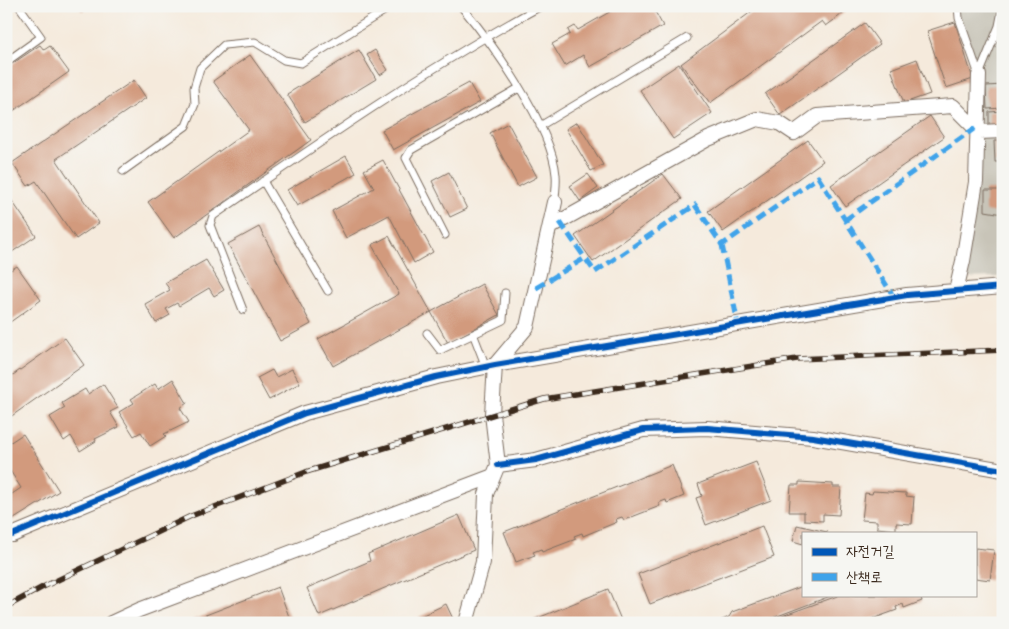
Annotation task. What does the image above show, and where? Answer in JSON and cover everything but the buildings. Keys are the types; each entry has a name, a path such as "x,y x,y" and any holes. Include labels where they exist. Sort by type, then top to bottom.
{"street":[{"path":"956,291 976,182 979,132 979,75"},
{"path":"550,227 708,139 757,119 779,123 794,133 817,116 953,106 979,132 1003,131"},
{"path":"466,623 482,562 486,494 496,470 490,366 527,327 555,202"},
{"path":"6,535 12,535 131,488 305,413 436,377 490,366 907,295 1003,287"},
{"path":"110,623 138,610 496,470 643,430 707,428 813,437 1003,470"}],"lane":[{"path":"6,62 41,37 19,6"},
{"path":"123,171 186,126 195,104 194,88 200,68 224,45 255,42 284,60 301,63 392,6"},
{"path":"460,6 486,36 519,88 540,126 556,175 555,202"},
{"path":"243,310 210,225 213,216 486,36 541,6"},
{"path":"958,6 960,18 979,75"},
{"path":"979,75 999,26 1003,6"},
{"path":"540,126 687,38"},
{"path":"445,235 406,158 411,150 519,88"},
{"path":"264,181 328,291"},
{"path":"427,333 440,350 474,336 503,320 505,292"},
{"path":"474,336 490,366"}],"shaded area":[{"path":"951,6 1003,6 1003,277 956,278 972,183 977,77"}],"railway":[{"path":"6,607 43,587 191,516 306,472 544,399 797,359 1003,350"}],"marked path":[{"path":"845,220 975,128"},
{"path":"536,288 585,258 595,272 695,205 722,245 818,177 894,297"},
{"path":"560,222 585,258"},
{"path":"722,245 738,324"}],"cycle path":[{"path":"6,535 12,535 305,413 436,377 495,365 907,295 1003,287"},
{"path":"498,465 536,460 643,430 707,428 813,437 1003,470"}]}
